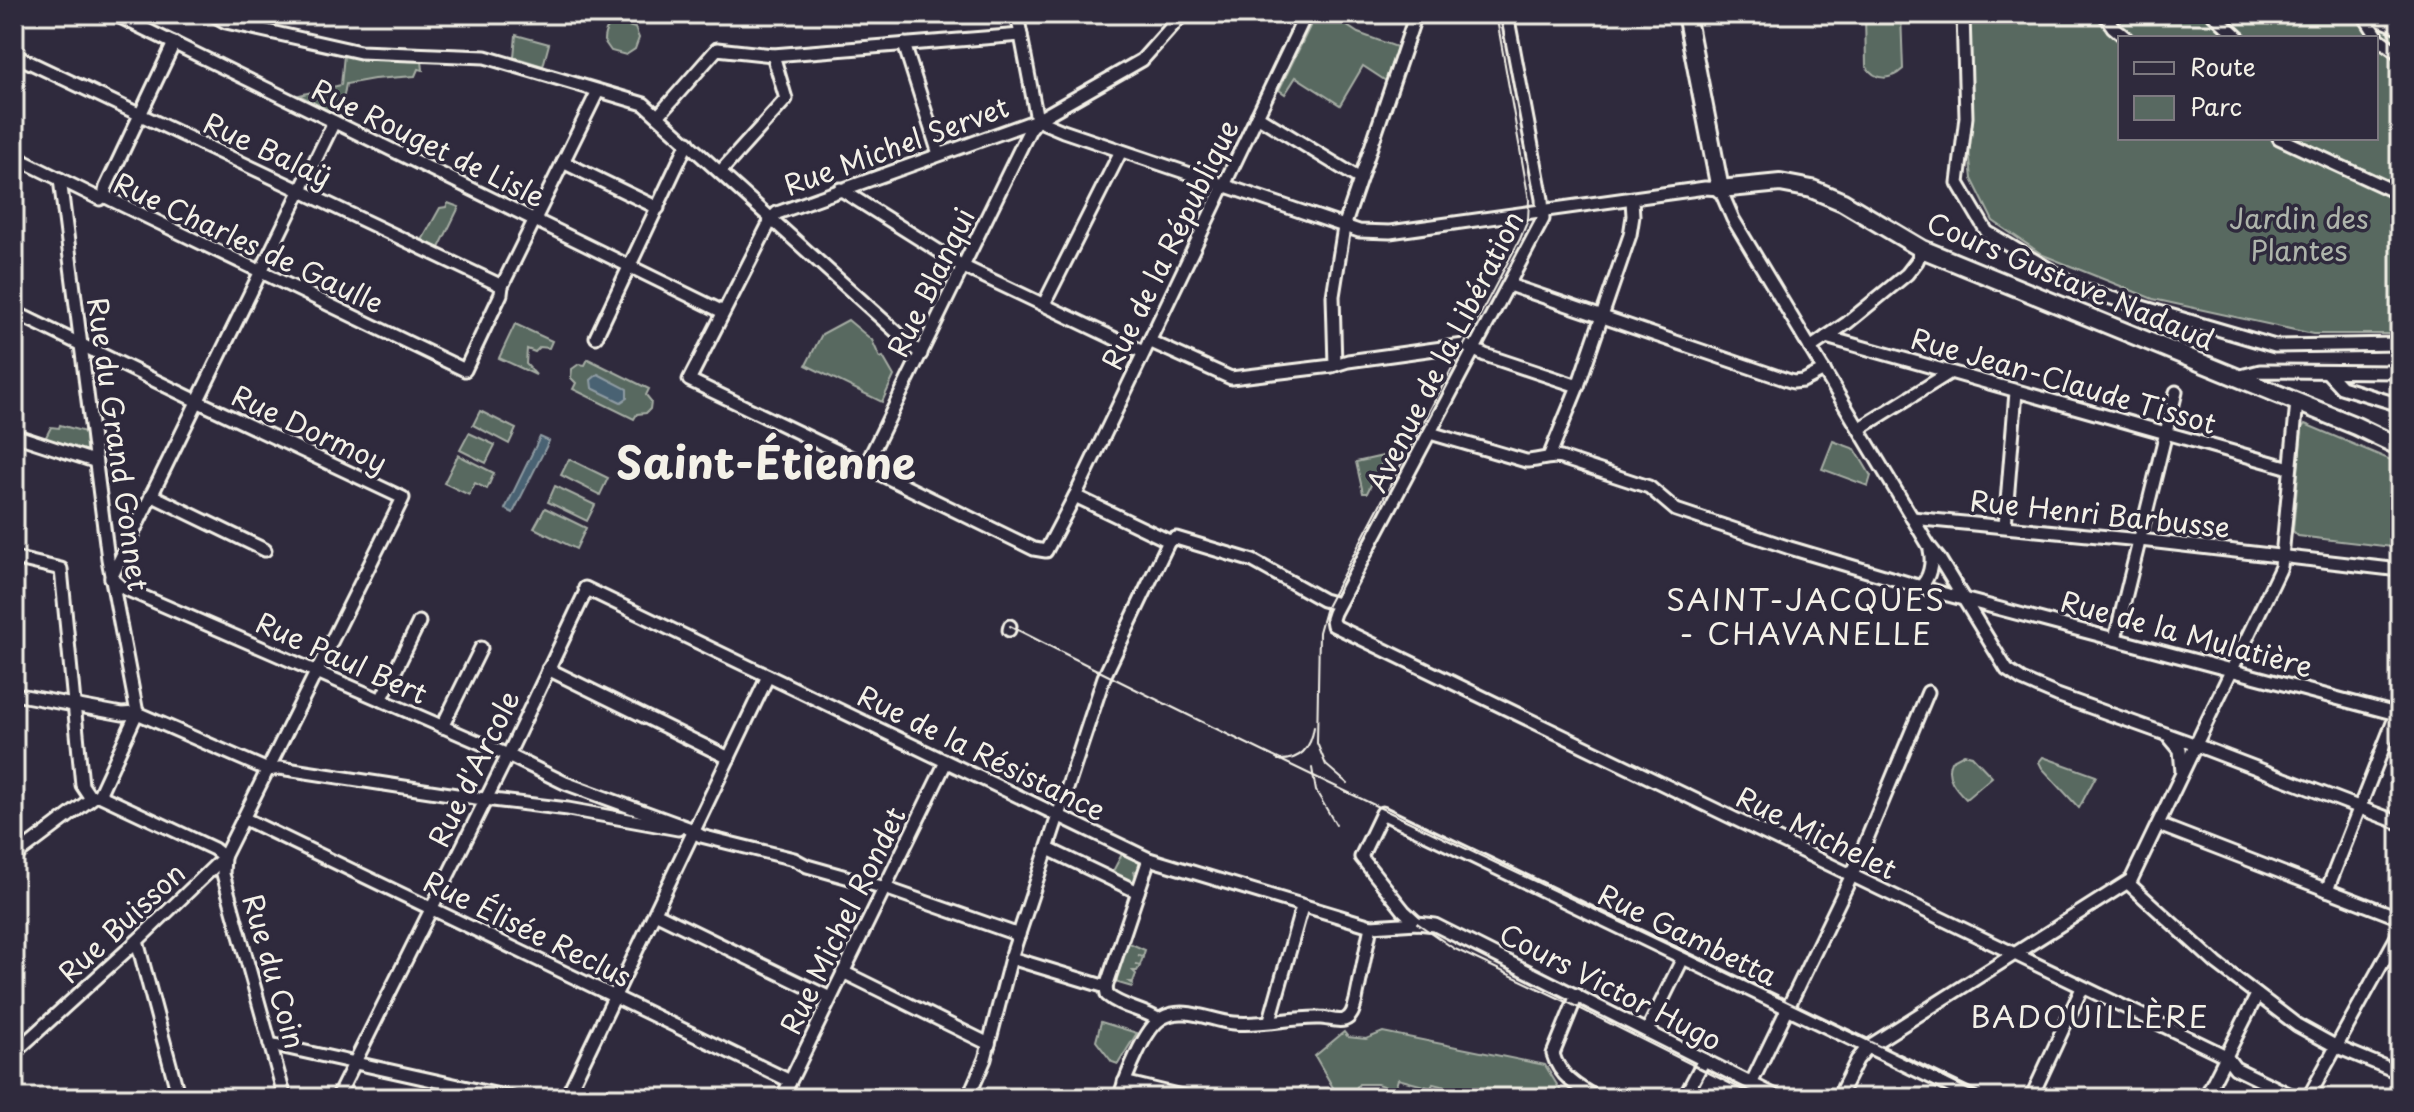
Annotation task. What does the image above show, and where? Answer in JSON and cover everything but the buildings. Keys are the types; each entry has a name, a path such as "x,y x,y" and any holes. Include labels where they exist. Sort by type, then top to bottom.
{"main road":[{"path":"1686,14 1720,189"},
{"name":"Cours Gustave Nadaud","path":"1720,189 1780,183 1798,185 1843,202 1922,249 2356,426 2400,447"}],"street":[{"name":"Rue Rouget de Lisle","path":"114,14 723,312"},
{"path":"212,14 226,22 360,52 485,57 644,104 921,354"},
{"path":"1017,14 1037,120 1359,231 1390,232 1705,188 1720,189 1733,219 1912,518 2001,663 2013,675 2400,823"},
{"name":"Rue Michel Servet","path":"772,218 777,213 840,189 1037,120 1142,60 1183,14"},
{"name":"Rue de la République","path":"866,465 1034,549 1046,551 1306,14"},
{"path":"1335,365 1333,296 1344,227 1416,14"},
{"name":"Avenue de la Libération","path":"1338,604 1541,225 1544,211 1507,14"},
{"path":"1963,14 1966,117 1958,183 1987,232 2084,290 2275,346 2400,344"},
{"path":"2104,14 2124,36"},
{"path":"2213,14 2237,36"},
{"path":"2364,14 2400,28"},
{"path":"2364,14 2377,36"},
{"path":"659,115 717,49 773,55 1021,35"},
{"path":"2378,37 2400,54"},
{"path":"104,196 174,43"},
{"path":"904,44 939,154"},
{"name":"Rue Balaÿ","path":"14,55 502,286"},
{"path":"721,171 786,99 773,55"},
{"path":"502,286 598,91"},
{"path":"1257,116 1360,179"},
{"name":"Rue Blanqui","path":"866,465 1037,120"},
{"path":"111,578 334,122"},
{"path":"2283,140 2400,194"},
{"path":"596,337 688,142"},
{"path":"1044,304 1121,151"},
{"name":"Rue Charles de Gaulle","path":"14,153 25,162 100,199 104,196 465,370 502,286"},
{"path":"563,162 658,208"},
{"name":"Rue du Grand Gonnet","path":"60,179 94,461 111,578 137,713"},
{"path":"840,189 964,267 1044,304 1231,378 1464,345 1578,386"},
{"path":"1430,433 1526,461 1541,461 1549,457 1578,386 1633,225 1632,200"},
{"path":"772,218 689,380 866,465"},
{"path":"1810,348 1847,323 1907,274 1922,249"},
{"path":"1509,285 1793,382 1803,381 1824,370"},
{"path":"2079,312 2084,290"},
{"name":"Rue Dormoy","path":"14,312 403,498"},
{"name":"Rue Jean-Claude Tissot","path":"1826,337 2290,468"},
{"path":"2237,377 2260,371 2400,372"},
{"path":"2327,372 2341,387 2400,405"},
{"path":"1859,429 1949,373"},
{"path":"2005,526 2016,392"},
{"path":"2115,639 2176,392"},
{"path":"1838,1098 1857,1060 1868,1047 2130,881 2281,567 2297,402"},
{"path":"14,435 94,461"},
{"name":"Rue de la Mulatière","path":"1549,457 1561,458 1643,485 1663,497 1676,510 1920,587 2399,711"},
{"path":"151,495 265,550"},
{"path":"1075,496 1169,541"},
{"name":"Rue Buisson","path":"14,1053 224,857 403,498"},
{"name":"Rue Henri Barbusse","path":"1912,518 2400,570"},
{"path":"968,1098 989,1044 1011,958 1104,677 1169,541 1176,538 1253,561 1323,600 1338,604"},
{"path":"1920,587 1925,582 1931,563 1929,546"},
{"path":"14,558 61,569 82,785 95,796 214,849 224,857"},
{"name":"Rue Paul Bert","path":"111,578 121,587 508,755 565,783 693,831"},
{"name":"Rue d'Arcole","path":"337,1098 508,755 585,588"},
{"name":"Rue de la Résistance","path":"585,588 1149,859 1371,926 1417,923"},
{"name":"Rue Michelet","path":"1338,604 1331,622 1338,629 2226,1056 2235,1068 2297,1098"},
{"path":"381,700 419,622"},
{"path":"442,727 481,648"},
{"path":"548,669 729,758"},
{"path":"566,1098 768,676"},
{"path":"1751,1084 1852,875 1928,692"},
{"path":"14,694 122,714 137,713 268,770 280,768 485,800 548,806 693,831 701,836 794,859 807,866 885,888 1019,935"},
{"path":"2327,890 2399,711"},
{"path":"14,857 95,796 137,713"},
{"path":"2166,735 2180,750 2182,776"},
{"name":"Rue Michel Rondet","path":"783,1098 946,762"},
{"name":"Rue Gambetta","path":"1417,923 1361,857 1382,813 1974,1098"},
{"name":"Rue Élisée Reclus","path":"245,819 790,1081"},
{"path":"2159,825 2400,918"},
{"path":"1048,849 1138,892"},
{"name":"Rue du Coin","path":"224,857 223,874 285,1098"},
{"path":"1149,859 1106,987 1107,995 1115,1001 1159,1020"},
{"path":"2130,881 2217,964 2297,1025 2337,1047 2400,1073"},
{"path":"1270,1020 1302,907"},
{"path":"655,913 830,998"},
{"name":"Cours Victor Hugo","path":"1417,923 1435,925 1780,1098"},
{"path":"1119,1098 1138,1053 1159,1020 1174,1014 1238,1024 1320,1018 1344,1020 1353,1011 1371,926"},
{"path":"2311,1097 2400,931"},
{"path":"137,941 179,1098"},
{"path":"1011,958 1106,987"},
{"path":"1647,1031 1683,958"},
{"path":"843,972 989,1044"},
{"path":"2031,1098 2082,988"},
{"path":"1577,995 1553,1054 1564,1075 1597,1098"},
{"path":"2205,1098 2257,995"},
{"path":"270,1044 513,1098"},
{"path":"1684,1098 1704,1060"},
{"path":"1124,1082 1190,1098"}],"green space":[{"path":"1316,14 1329,14 1358,33 1397,47 1386,81 1363,66 1340,105 1296,77 1285,94 1279,90"},
{"path":"1865,14 1901,14 1903,69 1894,75 1879,77 1866,66"},
{"name":"Jardin des Plantes","path":"1955,14 2400,14 2400,334 2313,334 2153,299 2043,255 1993,221 1972,179"},
{"path":"621,21 635,28 639,38 635,49 626,55 611,51 604,41 608,28"},
{"path":"516,35 549,44 543,66 514,57"},
{"path":"344,55 422,61 423,70 418,69 415,76 346,84 344,95 332,112 299,95 341,85"},
{"path":"448,203 459,207 438,250 421,242 440,208"},
{"path":"848,320 872,340 880,358 883,357 894,376 882,402 806,365 822,334"},
{"path":"515,324 552,341 549,348 540,347 535,352 527,349 526,364 536,375 499,358"},
{"path":"588,359 649,389 646,395 651,401 650,409 637,414 634,419 573,389 576,383 571,378 572,369 579,364 585,365"},
{"path":"480,411 516,429 509,444 473,425"},
{"path":"2305,424 2391,460 2400,470 2400,548 2298,536 2293,531 2302,428"},
{"path":"60,425 85,432 84,452 45,439 51,427 59,428"},
{"path":"469,433 495,445 486,463 460,450"},
{"path":"1833,441 1855,449 1871,476 1868,486 1822,469"},
{"path":"458,455 494,473 487,489 475,483 469,495 444,483"},
{"path":"1383,456 1367,493 1363,493 1356,462"},
{"path":"569,459 608,478 600,495 561,475"},
{"path":"555,486 595,505 587,521 548,502"},
{"path":"545,508 586,528 576,549 534,528"},
{"path":"1964,754 1972,756 1992,777 1966,799 1955,787 1949,772 1951,761"},
{"path":"2043,757 2096,776 2079,808 2042,768 2039,762"},
{"path":"1122,854 1140,863 1134,872 1133,883 1112,873"},
{"path":"1127,942 1145,950 1143,956 1138,955 1143,957 1140,965 1135,964 1140,966 1133,971 1136,974 1130,982 1132,987 1118,983 1115,977"},
{"path":"1101,1022 1137,1033 1118,1064 1112,1062 1096,1041"},
{"path":"1344,1032 1348,1037 1366,1039 1383,1032 1545,1065 1562,1093 1570,1096 1464,1098 1444,1092 1445,1087 1433,1084 1431,1088 1398,1079 1395,1090 1377,1084 1359,1084 1353,1098 1339,1098 1315,1056"}],"water":[{"path":"598,374 627,389 627,398 621,402 592,388 591,380"},
{"path":"540,437 549,441 513,513 505,509"}],"tram line":[{"path":"1348,784 1326,765 1317,743 1319,632 1326,607 1528,220 1529,200 1496,14"},
{"path":"1010,626 1252,746 1985,1098"},
{"path":"1278,760 1286,760 1303,752 1314,727"},
{"path":"1312,768 1316,791 1336,825"},
{"path":"1417,923 1453,948 1759,1098"}],"district":[{"name":"Saint-Étienne","path":"766,461"},
{"name":"SAINT-JACQUES - CHAVANELLE","path":"1806,615"},
{"name":"BADOUILLÈRE","path":"2090,1015"}]}
